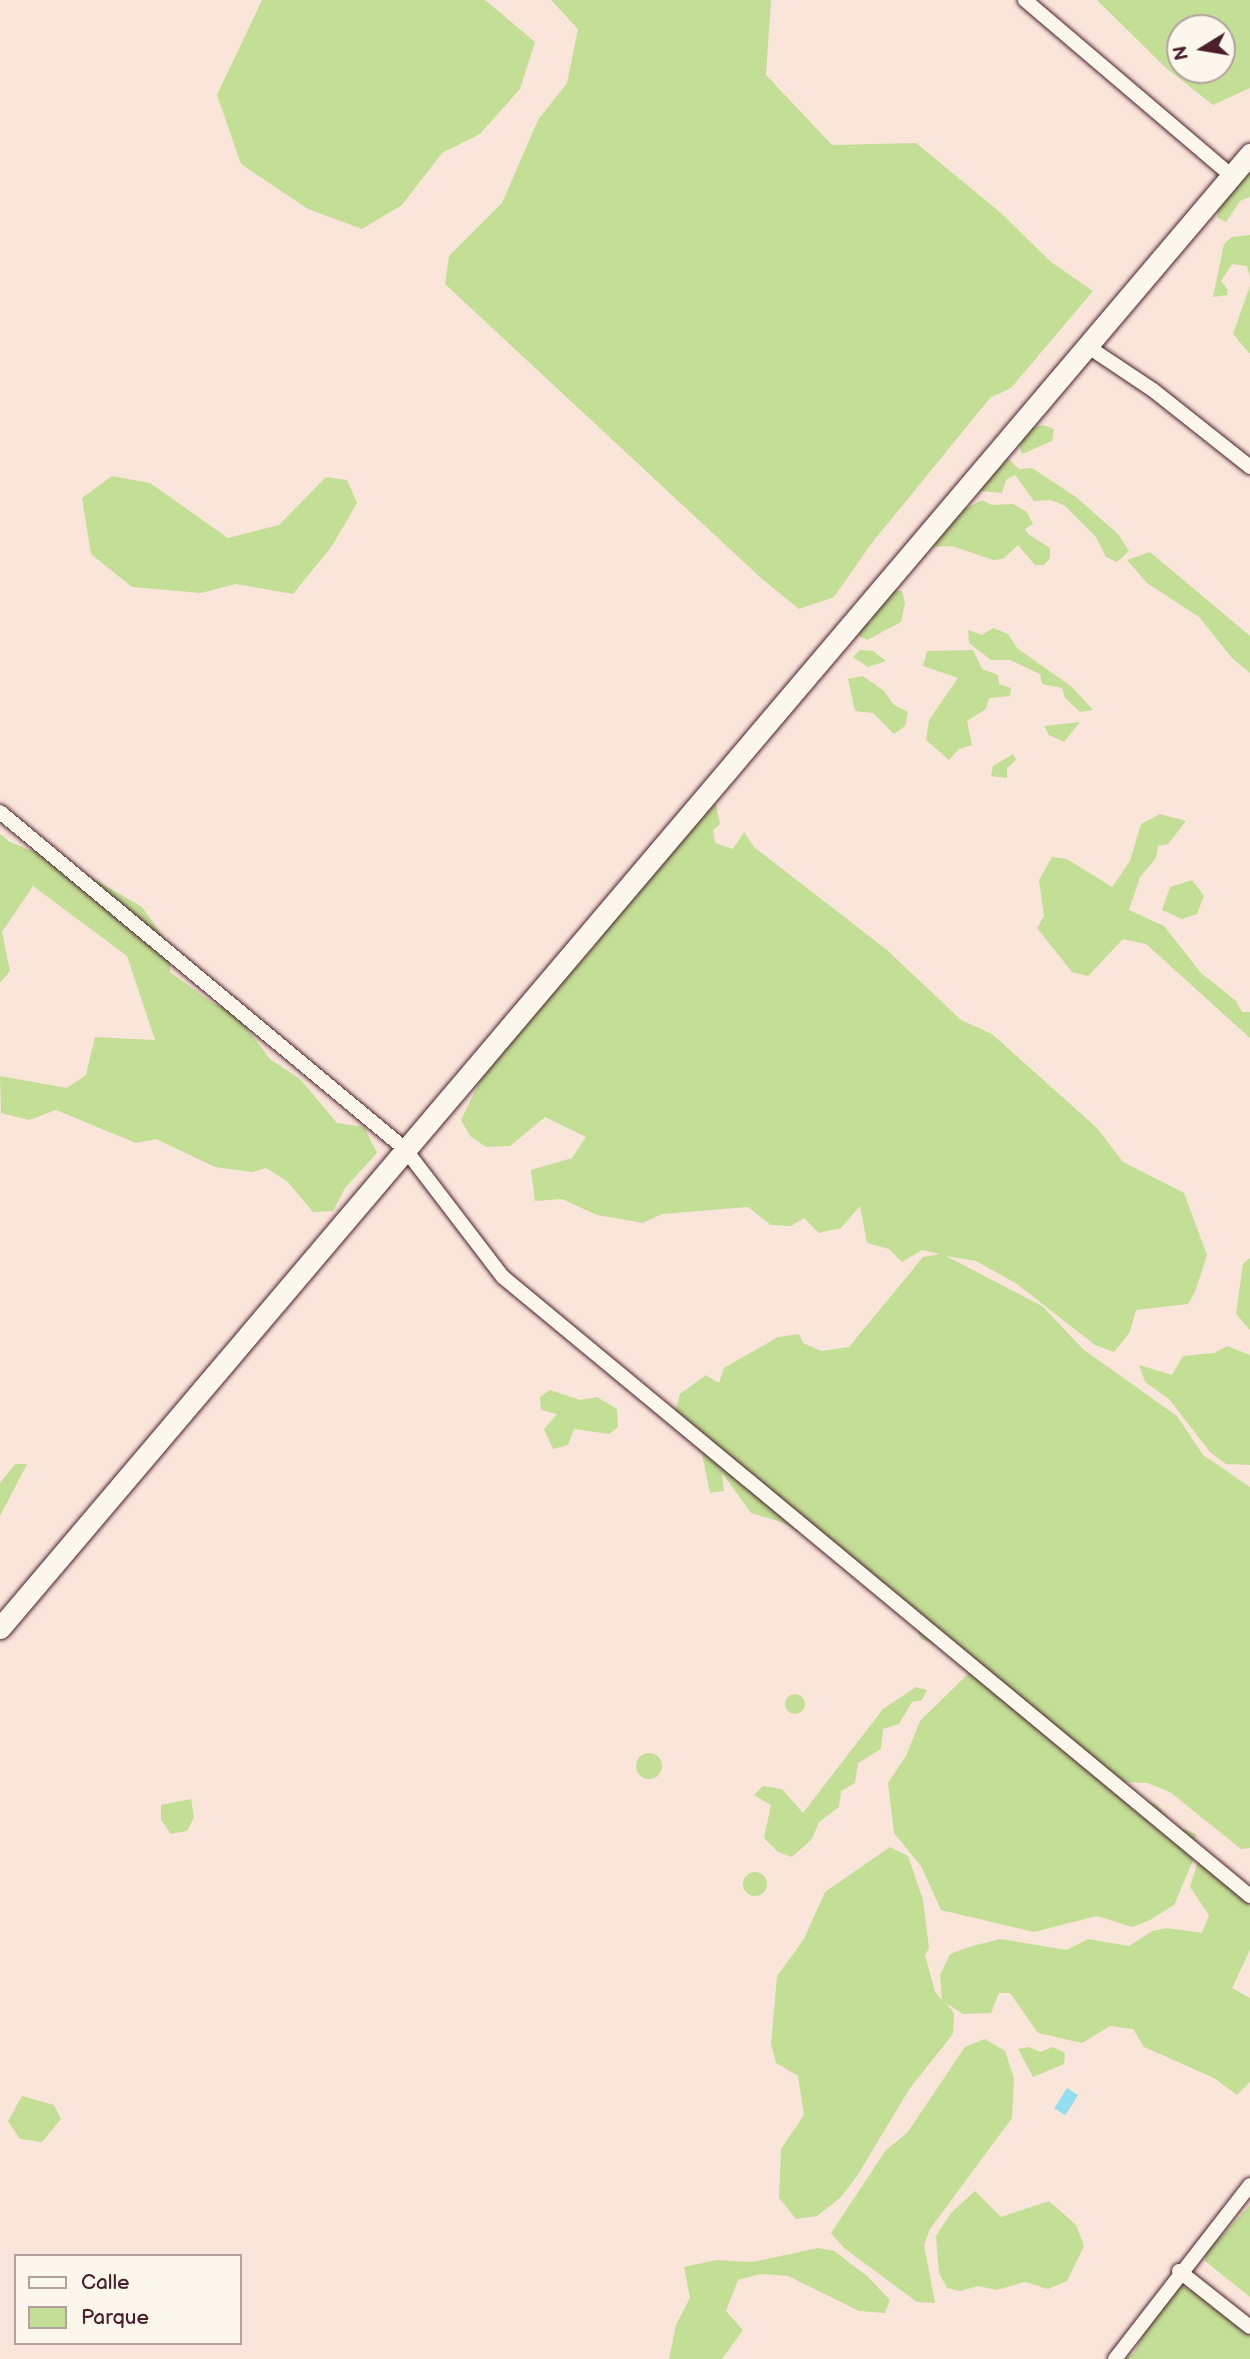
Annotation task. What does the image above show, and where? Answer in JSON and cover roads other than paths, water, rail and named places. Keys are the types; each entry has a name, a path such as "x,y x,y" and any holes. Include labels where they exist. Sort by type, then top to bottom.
{"street":[{"path":"1025,0 1232,176"},
{"path":"0,1629 1250,154"},
{"path":"1087,346 1153,390 1250,467"},
{"path":"0,812 405,1149 503,1278 1250,1896"},
{"path":"1115,2359 1179,2271 1250,2185"},
{"path":"1179,2271 1250,2327"}],"water":[{"path":"1067,2088 1078,2095 1065,2115 1054,2108"}]}
